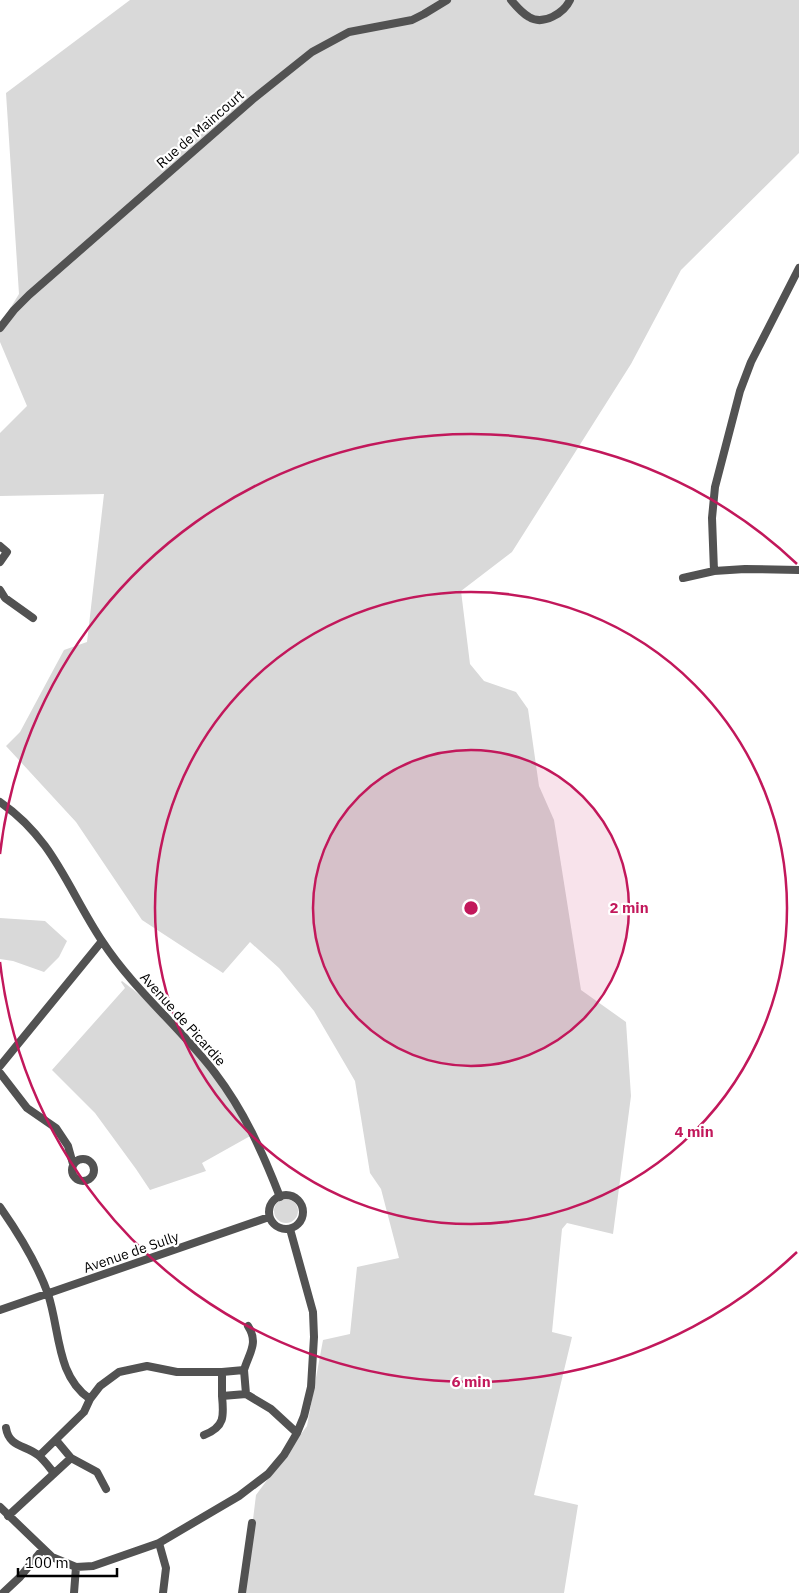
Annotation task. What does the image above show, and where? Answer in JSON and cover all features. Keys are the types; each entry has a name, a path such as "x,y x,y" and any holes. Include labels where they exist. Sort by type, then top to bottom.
{"street":[{"name":"Rue de Maincourt","path":"0,328 29,295 252,100 312,52 349,32 412,20 447,0"},
{"path":"511,0 530,18 540,21 563,10 570,0"},
{"path":"714,572 712,518 715,487 740,391 751,362 799,268"},
{"path":"0,546 7,552 0,562"},
{"path":"683,578 745,569 799,570"},
{"path":"0,590 5,598 33,618"},
{"name":"Avenue de Picardie","path":"0,802 30,827 52,853 102,942 138,989 191,1044 215,1073 238,1106 262,1152 280,1196"},
{"path":"0,1066 102,942"},
{"path":"0,1074 26,1108 56,1128 68,1146 73,1164"},
{"path":"285,1195 294,1198 303,1210 301,1220 295,1227 290,1229 285,1230 275,1226 270,1217 270,1207 275,1199 280,1196 285,1195"},
{"path":"0,1206 25,1245 48,1294 67,1372 79,1392 90,1399"},
{"name":"Avenue de Sully","path":"0,1310 270,1217"},
{"path":"0,1507 52,1557 76,1568 93,1566 159,1543 239,1496 257,1483 279,1461 297,1433 304,1416 311,1387 314,1328 310,1298 290,1229"},
{"path":"246,1394 244,1370 253,1345 254,1335 248,1326"},
{"path":"39,1456 84,1412 90,1399 100,1386 119,1372 147,1366 177,1372 244,1370"},
{"path":"204,1435 215,1431 224,1418 222,1372"},
{"path":"222,1396 246,1394 271,1409 297,1433"},
{"path":"6,1428 11,1441 17,1446 28,1449 39,1456 54,1474"},
{"path":"56,1440 71,1458 97,1472 106,1489"},
{"path":"8,1516 71,1458"},
{"path":"242,1593 252,1523"},
{"path":"159,1543 166,1568 164,1593"},
{"path":"3,1593 20,1577 43,1549"},
{"path":"74,1593 76,1568"}],"shaded area":[{"path":"130,0 799,0 799,153 681,270 631,364 512,552 461,591 470,664 484,681 516,692 528,709 539,786 554,820 581,990 626,1022 631,1096 613,1234 567,1223 562,1229 552,1332 572,1337 534,1495 578,1505 564,1593 244,1593 256,1495 307,1426 323,1340 350,1334 357,1267 399,1258 381,1189 370,1173 355,1081 314,1011 279,968 250,942 223,973 142,920 76,822 6,746 20,732 64,650 87,642 104,494 0,496 0,433 27,406 0,342 0,325 19,294 6,93"},
{"path":"0,918 45,921 67,941 59,957 44,972 13,961 0,959"},
{"path":"122,981 157,1010 189,1043 220,1083 252,1135 202,1163 206,1171 150,1190 95,1113 52,1070 125,988"},
{"path":"286,1199 294,1203 298,1211 294,1219 286,1223 278,1219 274,1211 278,1203"}]}
